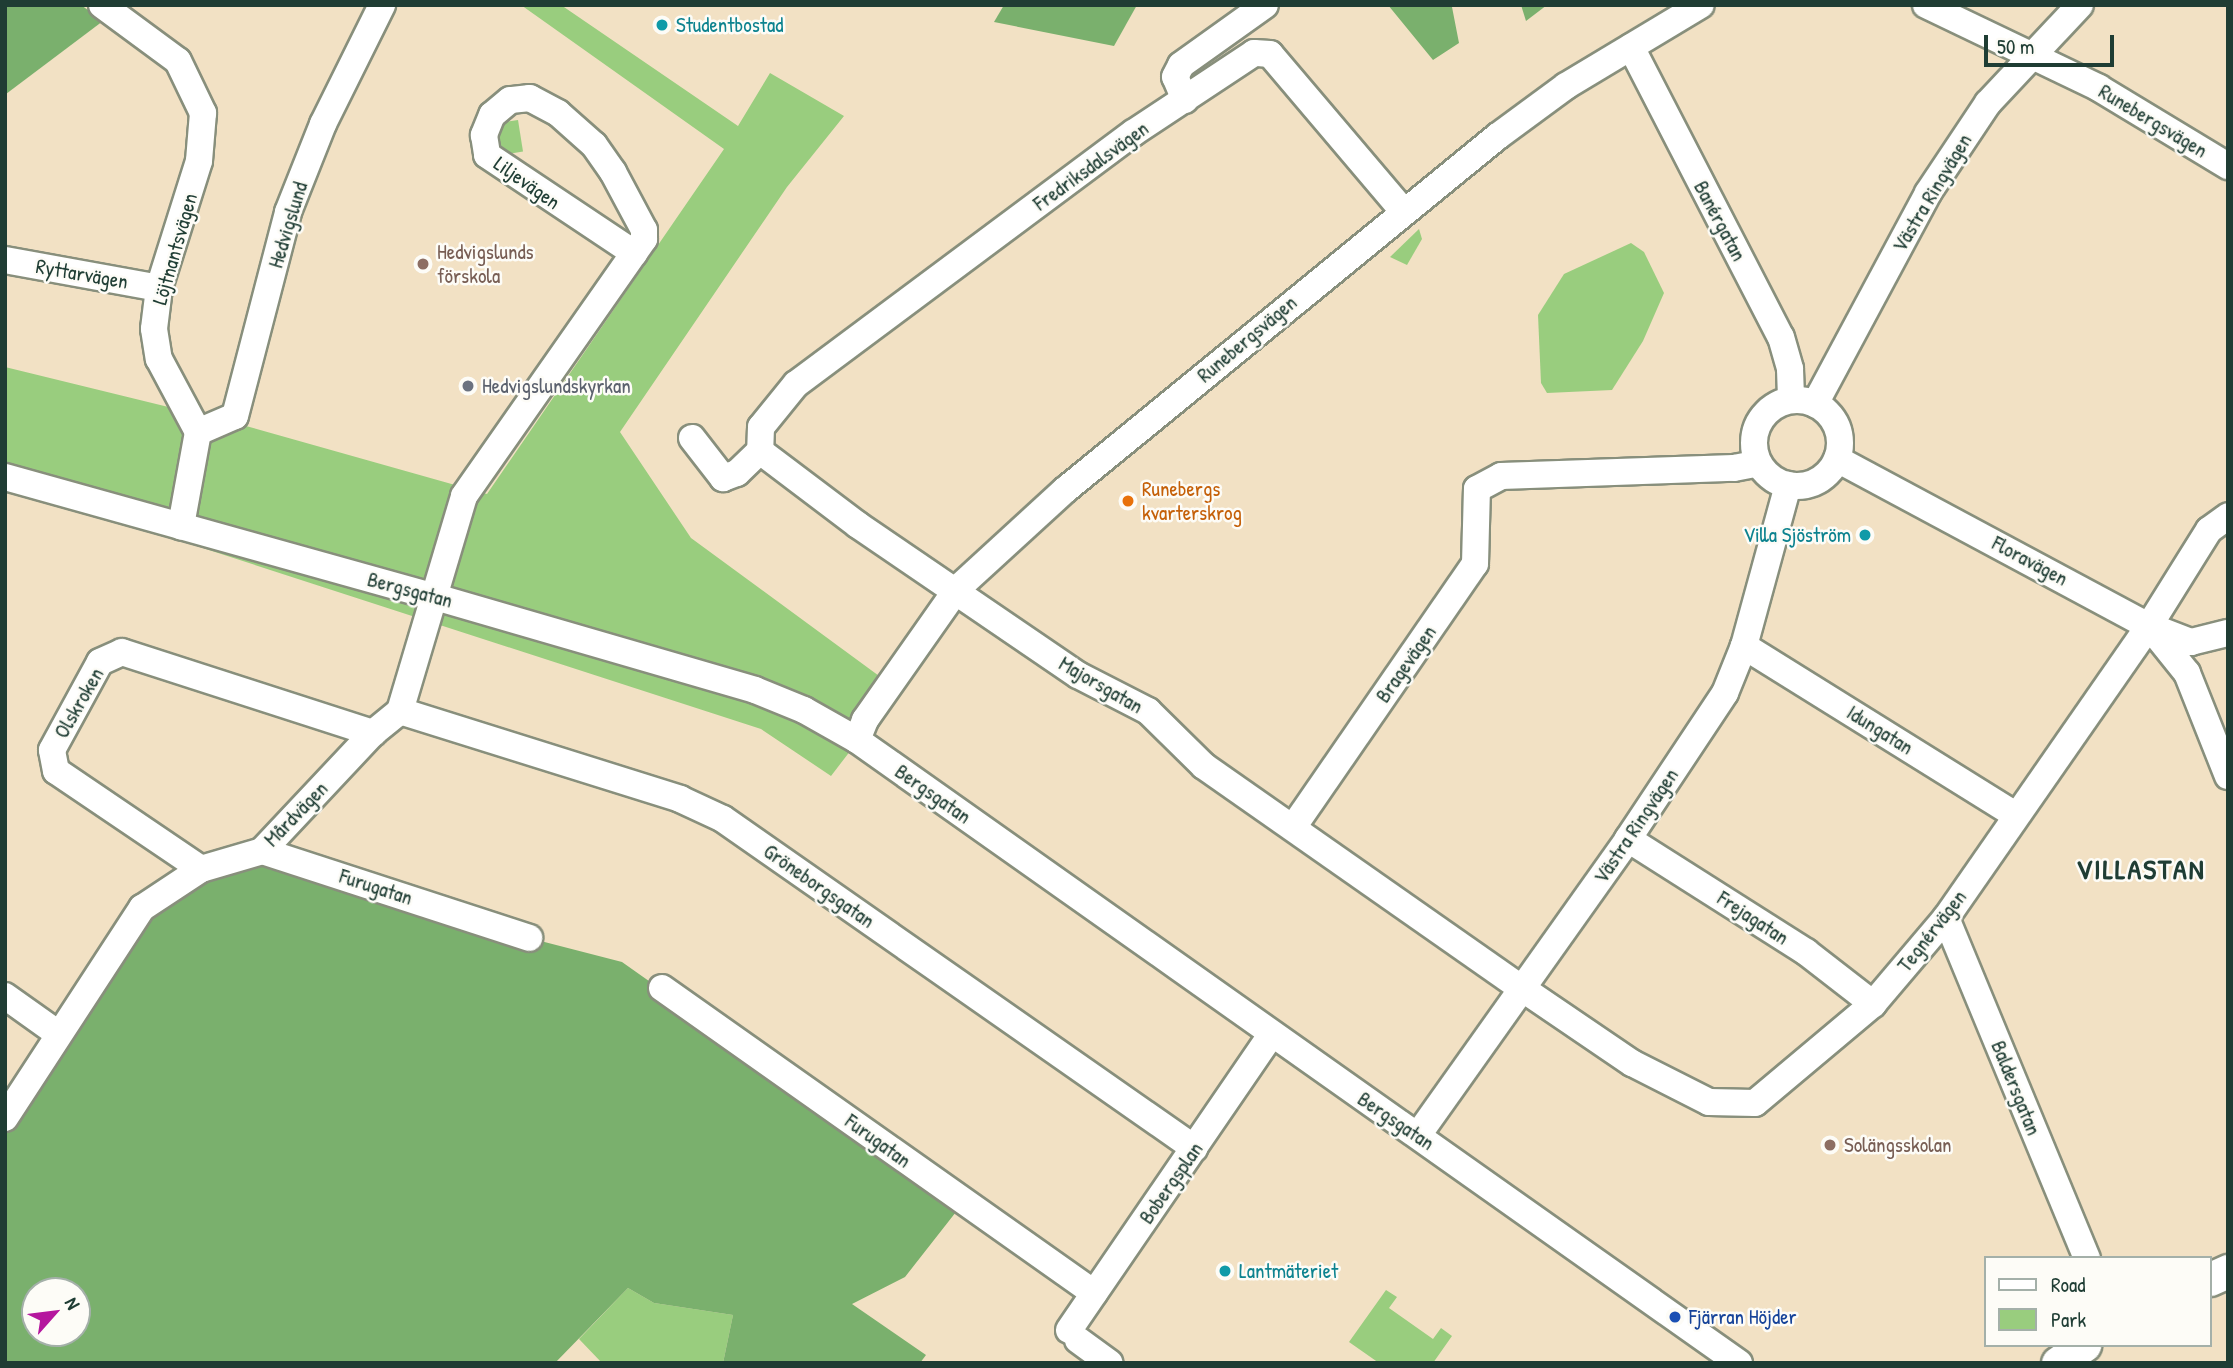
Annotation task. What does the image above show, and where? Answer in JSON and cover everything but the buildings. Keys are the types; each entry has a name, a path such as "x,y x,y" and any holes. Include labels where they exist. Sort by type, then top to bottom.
{"main road":[{"path":"2212,1278 2228,1271"},
{"path":"2058,1363 2081,1347"}],"street":[{"name":"Löjtnantsvägen","path":"102,5 178,61 203,113 200,161 159,288 153,329 159,359 198,432"},
{"name":"Hedvigslund","path":"198,432 235,416 288,212 323,124 382,5"},
{"path":"1185,100 1175,77 1181,65 1265,5"},
{"name":"Runebergsvägen","path":"857,740 865,720 957,589 1084,474 1404,212 1566,86 1701,5"},
{"name":"Runebergsvägen","path":"1926,5 2031,58 2099,88 2228,166"},
{"name":"Västra Ringvägen","path":"1803,402 1928,193 1988,103 2081,5"},
{"name":"Banérgatan","path":"1631,47 1781,337 1803,402"},
{"name":"Fredriksdalsvägen","path":"692,438 723,478 737,473 796,384 1133,134 1254,54 1270,54 1404,212"},
{"name":"Liljevägen","path":"432,596 464,496 634,253 644,230 594,145 558,113 530,98 510,100 492,115 484,135 487,155 634,253"},
{"name":"Ryttarvägen","path":"5,260 159,288"},
{"path":"1803,402 1833,421 1840,446 1837,458 1822,477 1788,485 1759,463 1754,439 1757,427 1772,408 1803,402"},
{"path":"181,526 198,432"},
{"name":"Majorsgatan","path":"761,439 858,525 957,589 1078,675 1148,711 1204,766 1294,825 1523,989"},
{"name":"Floravägen","path":"1837,458 2149,626 2191,642 2228,633"},
{"name":"Bragevägen","path":"1294,825 1475,564 1477,489 1501,476 1734,468 1759,463"},
{"name":"Bergsgatan","path":"5,477 432,596 775,697 857,740 1271,1035 1418,1135 1739,1363"},
{"name":"Västra Ringvägen","path":"1418,1135 1628,839 1725,693 1744,646 1788,485"},
{"name":"Tegnérvägen","path":"1523,989 1632,1063 1709,1102 1755,1103 1873,1004 1946,918 2015,815 2149,626 2208,530 2228,516"},
{"path":"400,712 432,596"},
{"path":"2149,626 2187,673 2228,776"},
{"name":"Idungatan","path":"1744,646 2015,815"},
{"name":"Olskroken","path":"201,869 56,771 52,750 100,662 122,652 373,733"},
{"name":"Mårdvägen","path":"5,1118 57,1033 142,908 201,869 262,851 373,733 400,712"},
{"name":"Gröneborgsgatan","path":"400,712 680,799 723,819 1194,1148"},
{"name":"Frejagatan","path":"1628,839 1806,952 1873,1004"},
{"name":"Furugatan","path":"262,851 528,938"},
{"name":"Baldersgatan","path":"1946,918 2086,1256"},
{"name":"Furugatan","path":"662,988 1094,1293"},
{"path":"5,996 57,1033"},
{"name":"Bobergsplan","path":"1110,1363 1074,1335 1094,1293 1271,1035"}],"green space":[{"path":"5,5 81,5 103,21 6,94"},
{"path":"521,5 561,5 738,126 770,73 844,116 787,187 620,432 691,538 890,684 874,720 831,776 761,729 5,484 5,367 246,426 487,494 724,149"},
{"path":"1004,5 1137,5 1114,46 994,22"},
{"path":"1388,5 1460,5 1452,7 1459,43 1433,60"},
{"path":"1521,5 1547,5 1526,21"},
{"path":"518,120 523,152 501,155 496,123"},
{"path":"1419,229 1422,239 1407,265 1390,257"},
{"path":"1631,243 1644,252 1664,293 1643,341 1612,390 1547,393 1541,383 1538,315 1564,274"},
{"path":"262,851 529,938 622,962 963,1203 905,1277 852,1304 926,1355 920,1363 723,1363 733,1315 654,1303 628,1288 555,1363 5,1363 5,1118 142,908"},
{"path":"628,1288 654,1303 733,1315 723,1363 602,1363 579,1339"},
{"path":"1386,1290 1397,1297 1389,1308 1433,1339 1441,1328 1452,1336 1433,1363 1379,1363 1349,1342"}],"place":[{"name":"Studentbostad","path":"662,25"},
{"name":"Hedvigslunds förskola","path":"423,264"},
{"name":"Hedvigslundskyrkan","path":"468,386"},
{"name":"Runebergs kvarterskrog","path":"1128,501"},
{"name":"Villa Sjöström","path":"1865,535"},
{"name":"Solängsskolan","path":"1830,1145"},
{"name":"Lantmäteriet","path":"1225,1271"},
{"name":"Fjärran Höjder","path":"1675,1317"}],"district":[{"name":"VILLASTAN","path":"2141,869"}]}
